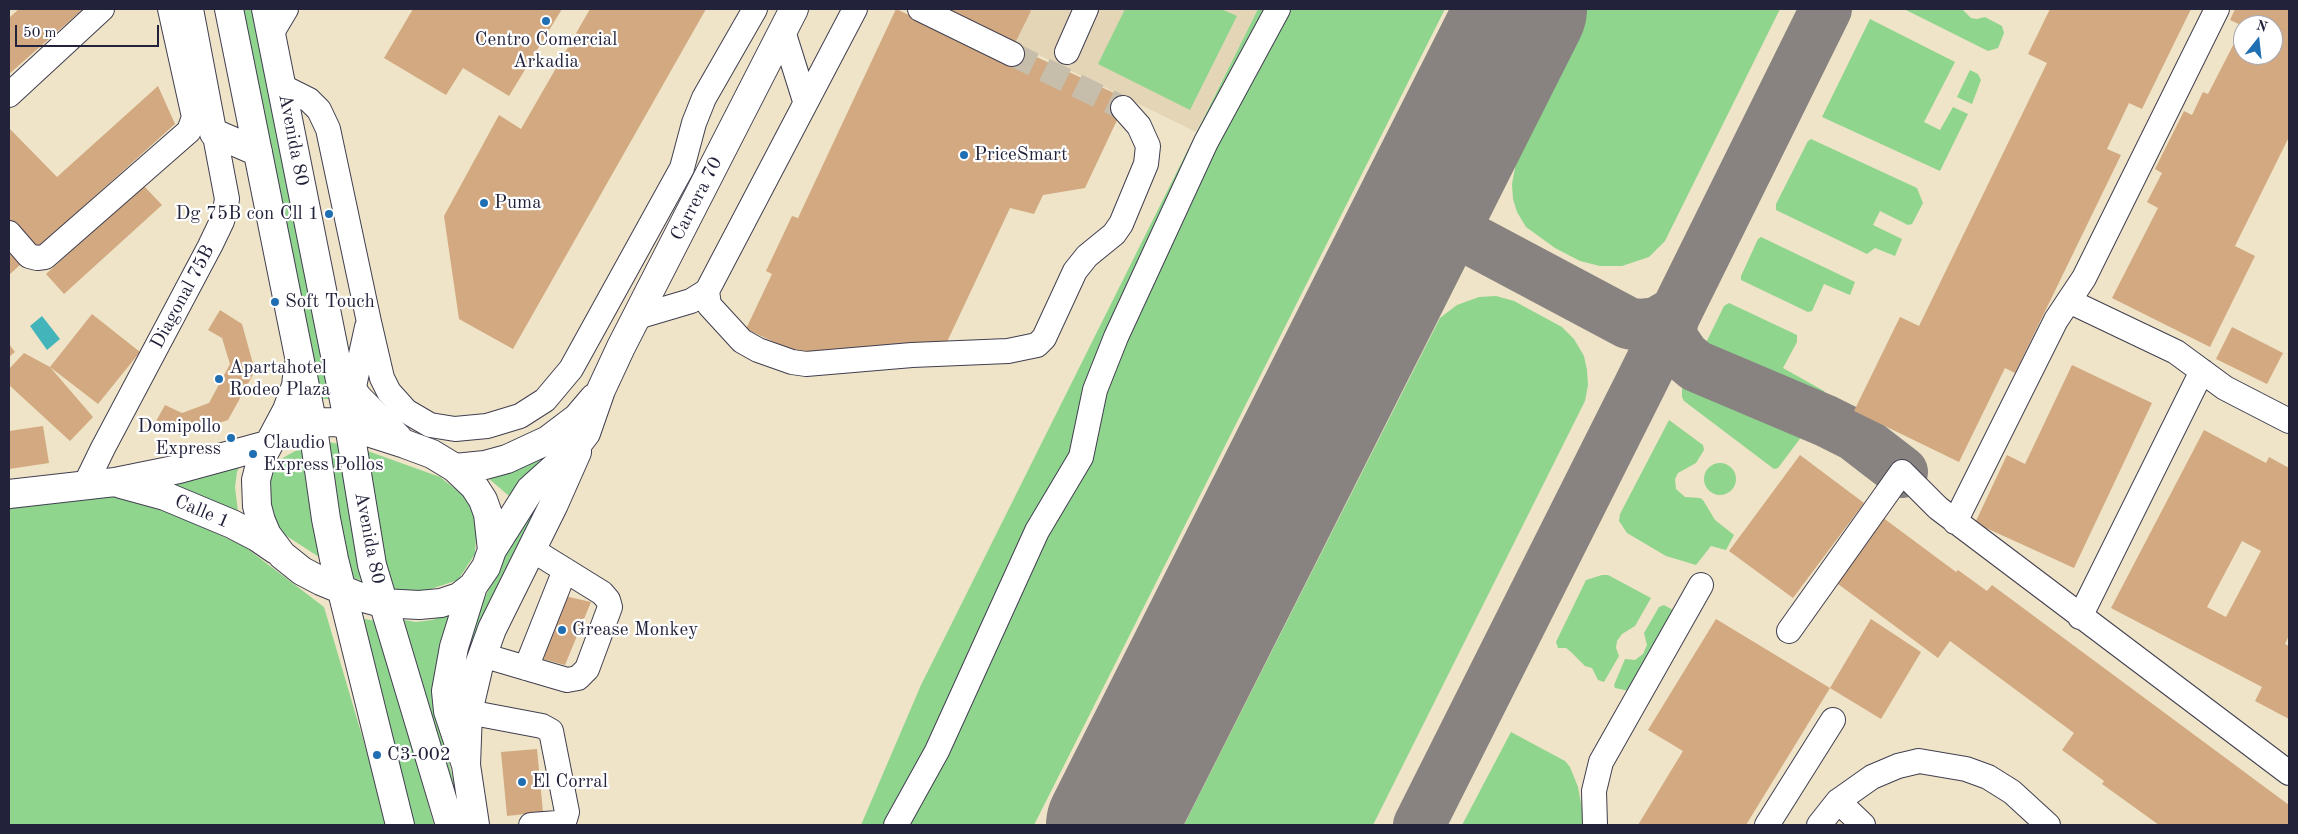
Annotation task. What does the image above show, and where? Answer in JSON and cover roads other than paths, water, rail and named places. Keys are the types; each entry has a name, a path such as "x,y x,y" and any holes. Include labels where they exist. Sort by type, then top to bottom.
{"main road":[{"name":"Avenida 80","path":"229,9 312,421 326,519 400,825"},
{"name":"Carrera 70","path":"472,586 486,567 492,550 530,490 570,454 586,433 601,390 621,347 788,20"},
{"name":"Avenida 80","path":"269,22 346,381 349,425 364,522 382,603 450,825"},
{"path":"214,133 258,152"},
{"path":"299,359 296,386 258,469 256,491 257,506 267,535 282,555 302,571 342,590 382,603 419,605 441,603 459,597 472,586"},
{"path":"346,381 372,414 405,444"},
{"name":"Carrera 70","path":"455,468 485,465 507,459 548,440 577,418 601,390"},
{"name":"Calle 1","path":"9,494 115,482 179,469 271,441 289,427 312,421 336,422 432,454 455,468 474,486 483,500 491,529 492,550"},
{"path":"466,765 468,712 482,655 492,629 530,549 554,504 586,433"},
{"name":"Calle 1","path":"115,482 165,496 232,524 257,537 282,555"},
{"path":"472,586 454,647 446,691 448,711 466,765 475,825"}],"street":[{"path":"9,95 102,9"},
{"path":"9,233 29,256 36,258 45,257 189,131 194,116 170,9"},
{"name":"Diagonal 75B","path":"85,485 222,221 227,199 192,9"},
{"path":"269,22 286,9"},
{"path":"283,87 309,100 320,110 328,129 368,322 382,378 389,392 406,411 430,425 455,429 487,426 520,416 545,400 571,369 682,168 694,123 704,98 755,9"},
{"path":"637,316 691,300 707,291 805,101 855,9"},
{"path":"920,9 1012,54"},
{"path":"1067,52 1086,9"},
{"path":"896,825 937,751 1037,531 1081,457 1095,390 1113,344 1206,142 1278,9"},
{"path":"1955,522 2056,320 2084,278 2217,9"},
{"path":"788,20 805,101"},
{"path":"707,291 709,305 742,341 758,350 792,362 806,364 912,355 1008,351 1037,345 1044,338 1075,271 1087,256 1114,234 1121,224 1146,164 1148,146 1139,126 1123,108"},
{"path":"615,289 621,347"},
{"path":"2069,301 2176,352 2225,388 2289,421"},
{"path":"346,381 368,322"},
{"path":"2080,617 2089,594 2202,371"},
{"path":"1789,631 1902,472 1925,496 1955,522 2289,773"},
{"path":"482,655 566,680 578,678 587,669 610,607 608,600 565,570 530,549"},
{"path":"526,668 565,570"},
{"path":"1595,825 1594,790 1601,762 1701,585"},
{"path":"468,712 542,726 551,731 567,812 564,819 558,824 531,825"},
{"path":"1767,825 1833,720"},
{"path":"1818,825 1838,801 1872,777 1898,766 1918,761 1966,769 1988,777 2012,792 2048,825"},
{"path":"1838,801 1863,825"}],"water":[{"path":"42,316 60,339 47,350 30,326"}],"tunnel":[{"path":"1012,54 1123,108"}],"place":[{"name":"Centro Comercial Arkadia","path":"546,21"},
{"name":"PriceSmart","path":"964,155"},
{"name":"Puma","path":"484,203"},
{"name":"Dg 75B con Cll 1","path":"329,214"},
{"name":"Soft Touch","path":"275,302"},
{"name":"Apartahotel Rodeo Plaza","path":"219,379"},
{"name":"Domipollo Express","path":"231,438"},
{"name":"Claudio Express Pollos","path":"253,454"},
{"name":"Grease Monkey","path":"562,630"},
{"name":"C3-002","path":"377,755"},
{"name":"El Corral","path":"522,782"}]}
